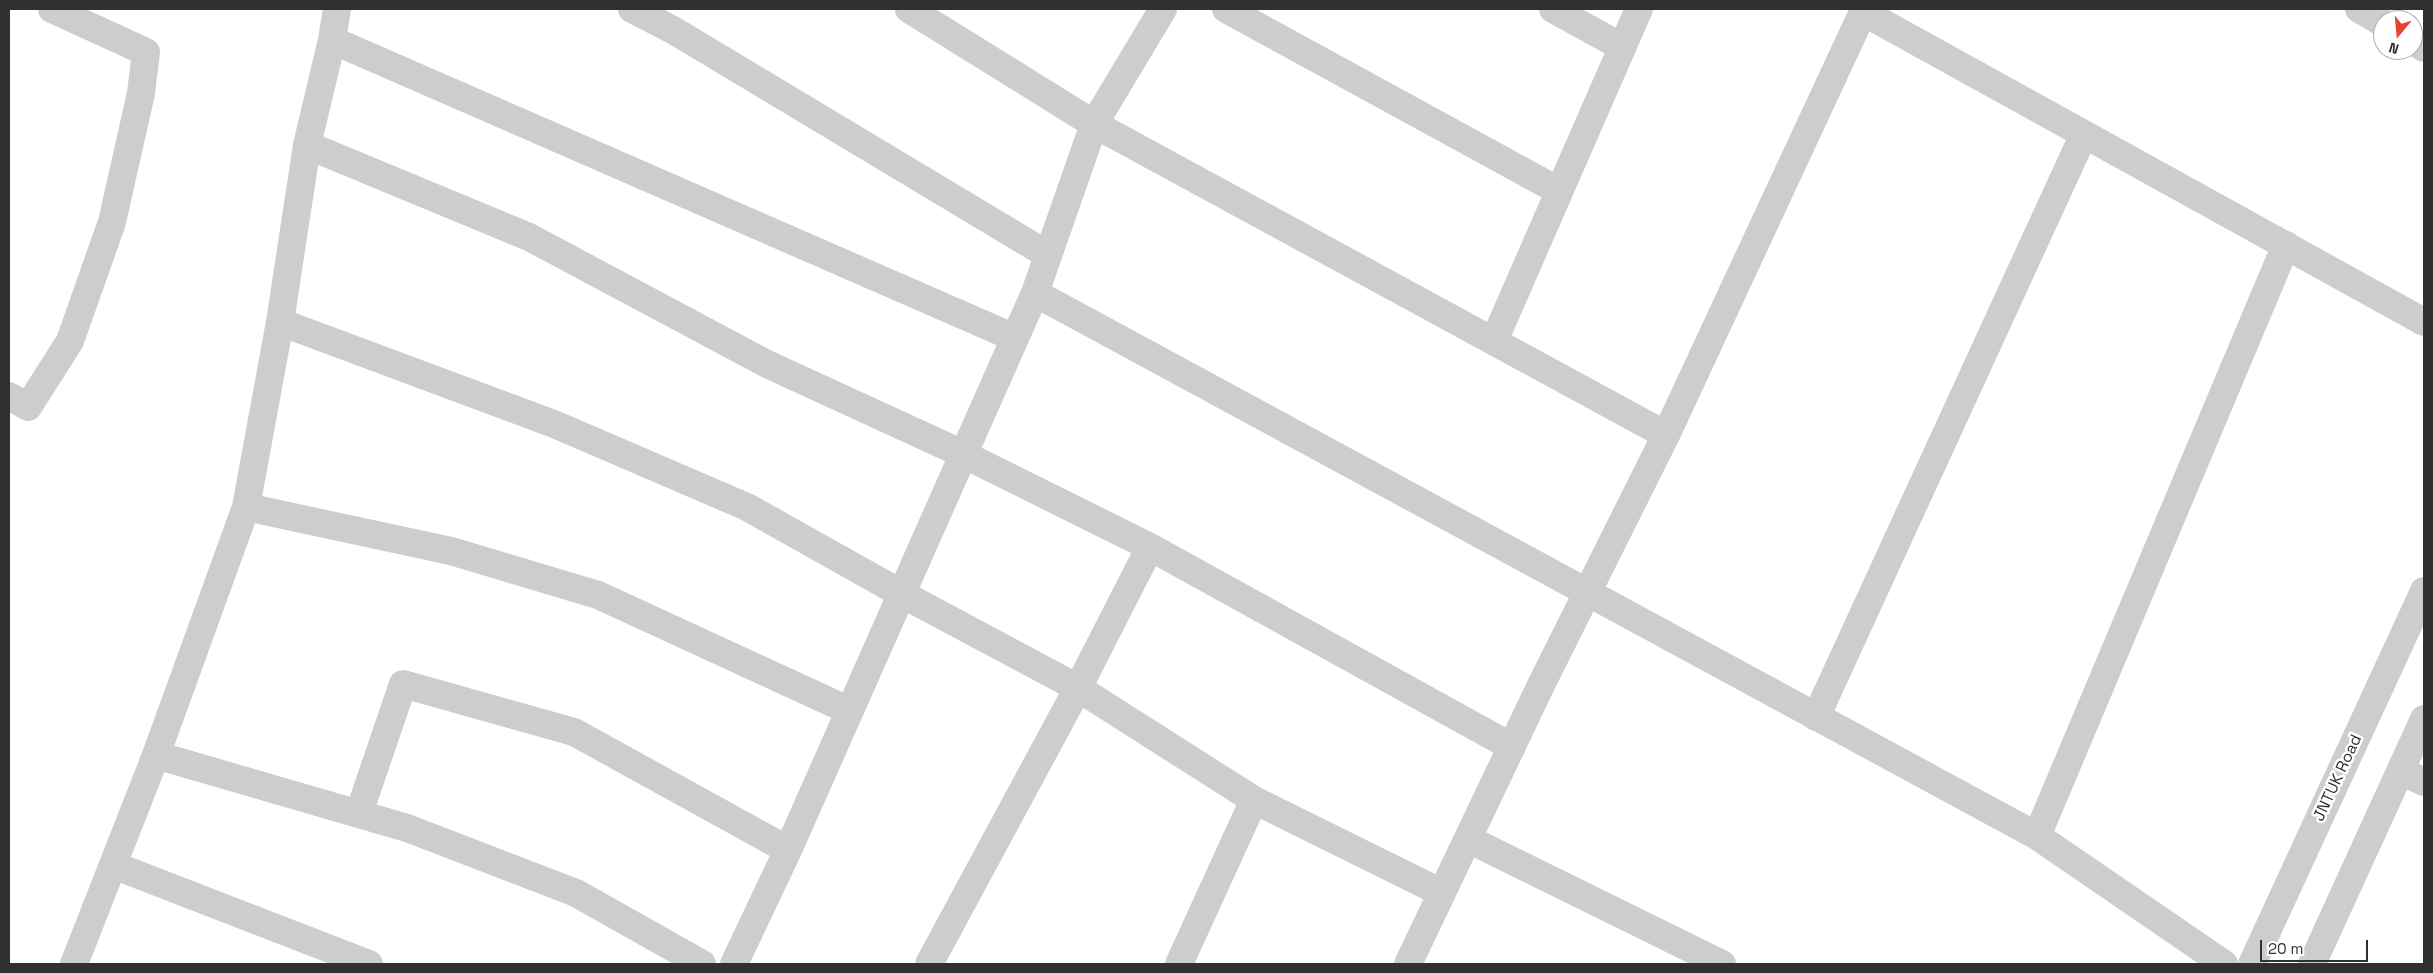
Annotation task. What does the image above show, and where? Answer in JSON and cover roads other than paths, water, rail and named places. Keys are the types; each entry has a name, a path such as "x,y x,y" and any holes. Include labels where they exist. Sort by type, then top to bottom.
{"street":[{"path":"9,396 28,407 70,341 112,222 141,93 146,52 52,9"},
{"path":"74,964 156,755 246,506 280,322 307,145 332,40 337,9"},
{"path":"632,9 673,30 1048,255"},
{"path":"909,9 1094,124 1666,435"},
{"path":"734,964 788,850 1035,294 1094,124 1162,9"},
{"path":"1226,9 1559,191"},
{"path":"1553,9 1622,47"},
{"path":"1494,341 1639,9"},
{"path":"2359,9 2373,17"},
{"path":"1408,964 1586,594 1666,435 1862,10 2424,322"},
{"path":"332,40 1015,338"},
{"path":"1816,717 2084,134"},
{"path":"307,145 529,237 767,364 963,454 1150,546 1512,747"},
{"path":"2037,836 2286,245"},
{"path":"1035,294 1586,594 2037,836 2224,964"},
{"path":"280,322 554,424 747,507 902,594 1078,688 1254,800 1442,893"},
{"path":"246,506 451,551 598,596 850,711"},
{"path":"929,964 1078,688 1150,546"},
{"name":"JNTUK Road","path":"2252,964 2424,591"},
{"path":"359,813 403,684 574,732 788,850"},
{"path":"2312,964 2412,776 2424,719"},
{"path":"156,755 407,828 576,893 702,964"},
{"path":"1179,964 1254,800"},
{"path":"1468,839 1683,956 1722,964"},
{"path":"113,865 369,964"}]}
